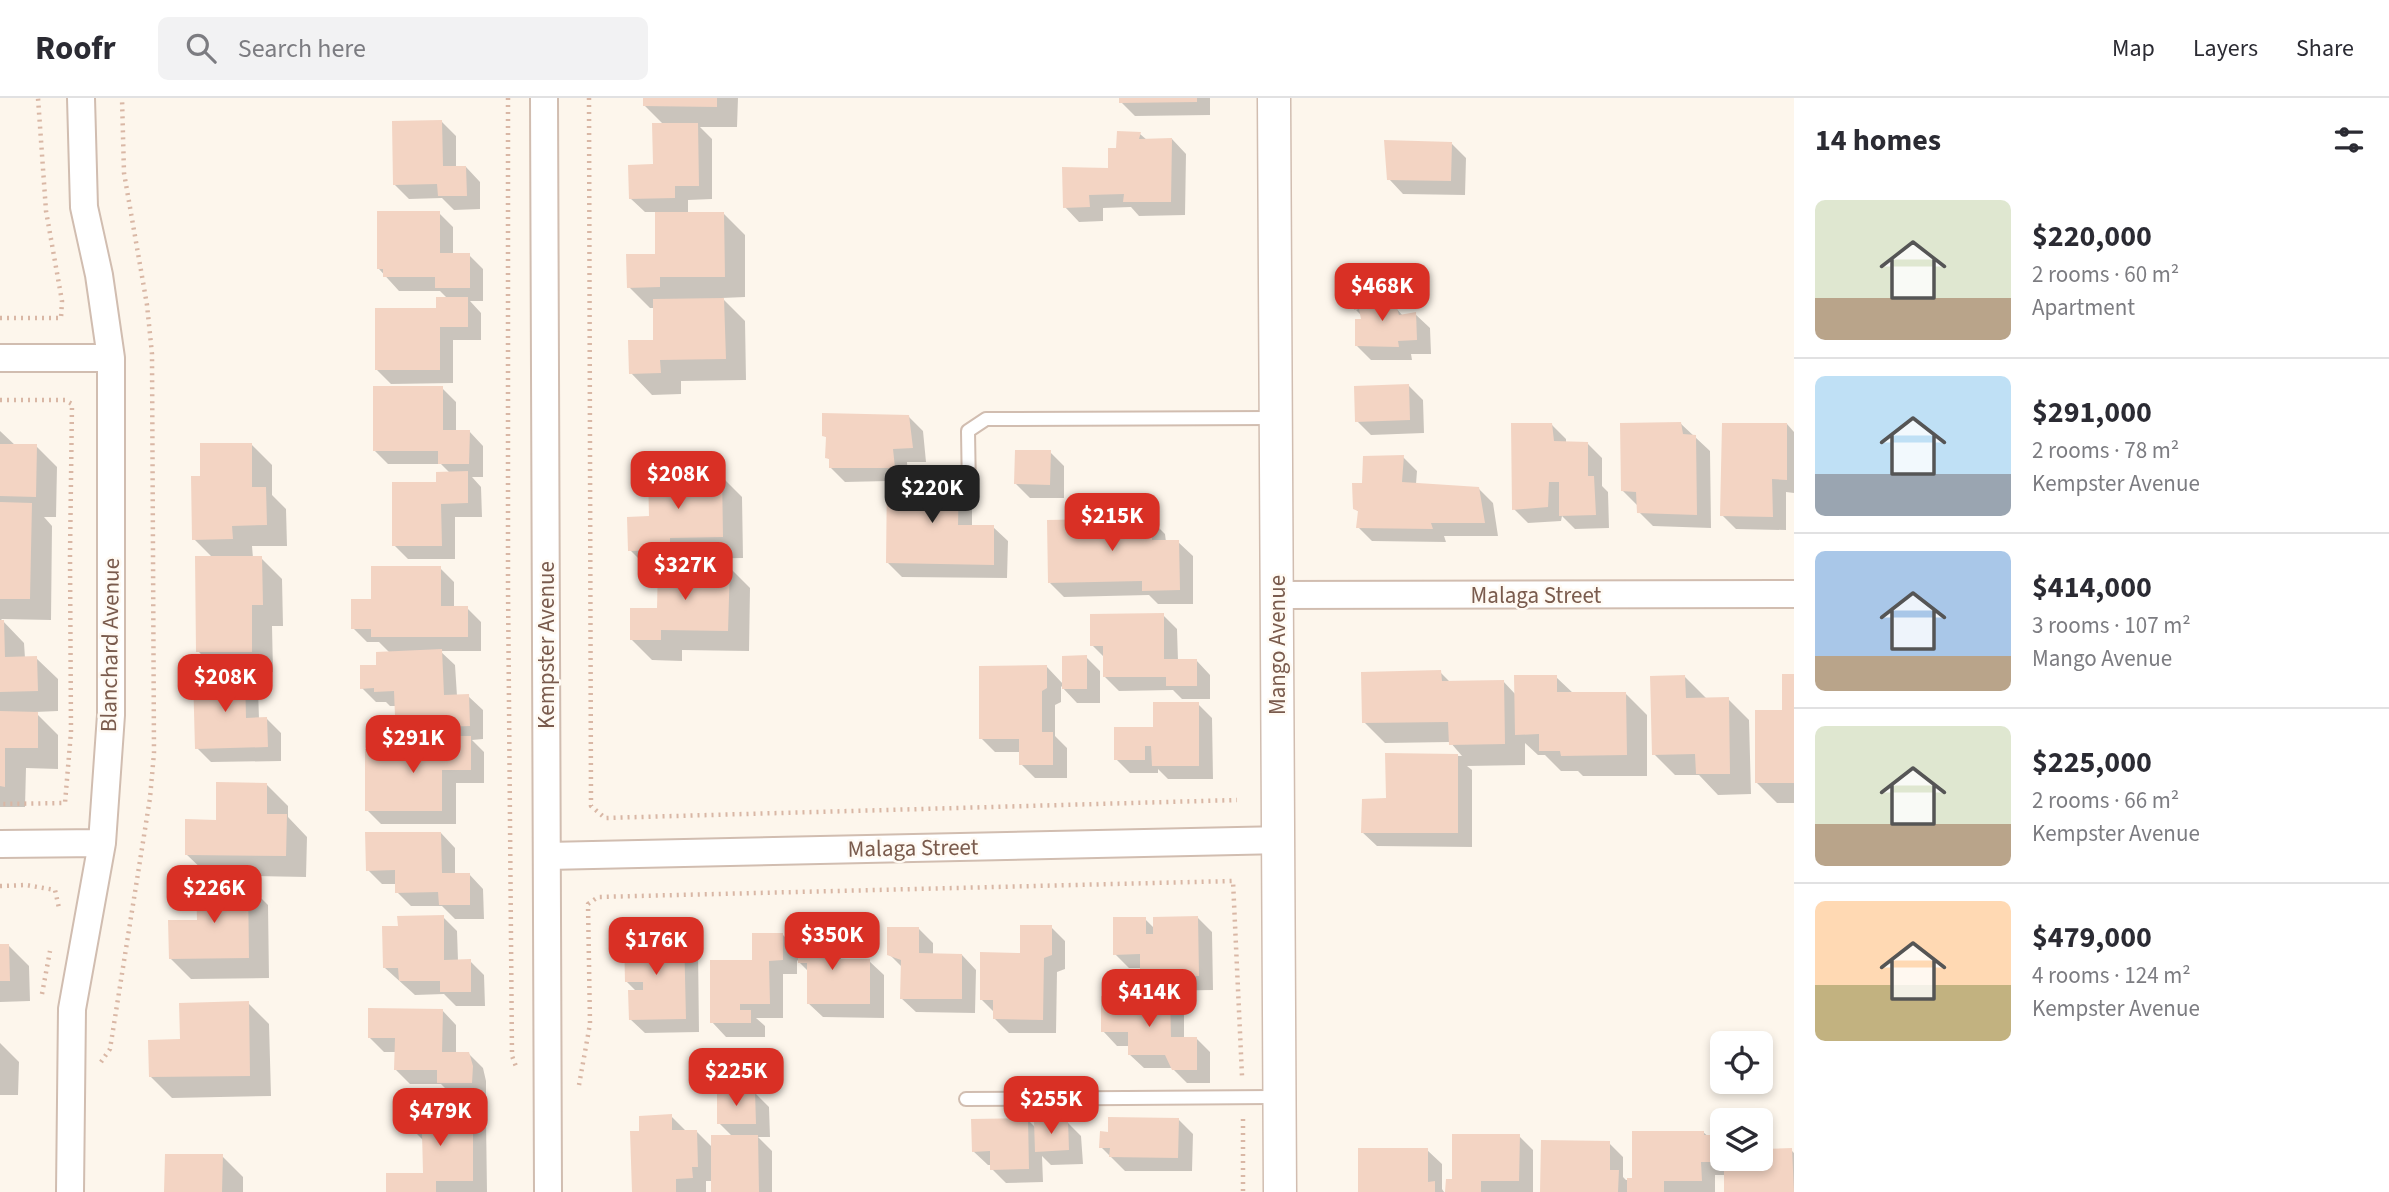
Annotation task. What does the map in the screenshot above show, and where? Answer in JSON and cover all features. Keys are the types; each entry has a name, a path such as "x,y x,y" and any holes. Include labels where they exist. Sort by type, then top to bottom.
{"street":[{"name":"Blanchard Avenue","path":"71,1192 72,1009 102,843 111,715 111,358 99,275 84,207 80,98"},
{"name":"Kempster Avenue","path":"544,98 548,1192"},
{"name":"Mango Avenue","path":"1274,98 1280,1192"},
{"path":"0,358 111,358"},
{"name":"Malaga Street","path":"1277,595 1794,594"},
{"name":"Malaga Street","path":"547,856 1278,840"},
{"path":"0,844 102,843"}],"lane":[{"path":"969,492 968,431 986,419 1276,418"},
{"path":"966,1099 1280,1097"}],"path":[{"path":"0,318 61,318 62,301 46,211 38,98"},
{"path":"508,98 509,904 512,1056 521,1080"},
{"path":"589,98 591,806 605,818 1237,800"},
{"path":"0,400 65,400 72,404 71,732 65,803 0,804"},
{"path":"579,1088 590,1024 589,904 598,897 1233,881 1243,1098 1243,1192"},
{"path":"0,886 55,890 59,908 57,919"},
{"path":"42,998 52,941"}],"building":[{"path":"643,98 717,98 717,107 643,106"},
{"path":"1119,98 1197,98 1197,102 1119,103"},
{"path":"442,120 443,166 466,166 467,196 438,196 437,184 393,185 392,121"},
{"path":"652,123 698,123 699,186 675,186 675,198 629,199 628,165 653,164"},
{"path":"1117,131 1141,132 1139,139 1172,138 1171,202 1123,202 1124,194 1089,195 1090,207 1063,208 1062,167 1108,168 1108,148 1116,148"},
{"path":"1384,140 1452,142 1451,181 1387,180"},
{"path":"377,211 440,211 440,253 470,253 470,288 435,288 435,277 383,277 383,269 377,269"},
{"path":"655,212 724,212 725,277 660,277 660,287 627,288 626,254 655,254"},
{"path":"1385,294 1386,309 1397,308 1399,315 1416,312 1417,340 1398,341 1399,347 1355,346 1355,319 1361,319 1359,309 1354,310 1353,295"},
{"path":"436,297 468,297 468,327 440,327 440,370 375,370 375,308 436,308"},
{"path":"724,298 726,359 660,360 661,373 629,374 628,340 653,340 653,299"},
{"path":"1409,384 1410,420 1355,422 1354,386"},
{"path":"373,386 443,386 443,430 470,430 469,464 438,464 438,451 373,451"},
{"path":"822,413 909,415 913,448 893,449 895,468 829,468 829,459 825,458 826,437 822,436"},
{"path":"1681,422 1683,434 1696,435 1697,515 1637,513 1636,492 1621,491 1620,423"},
{"path":"1511,423 1552,423 1554,441 1588,442 1588,476 1594,476 1596,515 1559,516 1559,482 1549,482 1548,507 1512,510"},
{"path":"1722,423 1787,423 1787,480 1772,479 1773,517 1720,516"},
{"path":"200,443 252,443 252,487 266,487 267,525 232,526 233,539 192,540 191,476 200,476"},
{"path":"0,444 37,444 36,497 0,496"},
{"path":"1015,450 1051,450 1050,485 1014,484"},
{"path":"1404,455 1402,482 1479,487 1485,523 1431,523 1433,529 1356,528 1358,511 1353,509 1352,483 1362,483 1363,456"},
{"path":"468,471 468,503 441,504 442,546 392,546 392,482 436,482 436,472"},
{"path":"722,474 723,537 670,538 670,550 628,551 627,517 649,516 648,475"},
{"path":"887,476 959,477 958,525 994,525 994,565 886,563"},
{"path":"0,502 32,503 30,599 0,599"},
{"path":"1152,518 1152,540 1179,540 1180,590 1142,591 1142,581 1048,583 1047,520"},
{"path":"195,556 262,556 263,605 252,605 252,652 196,652"},
{"path":"658,564 730,565 728,631 661,630 661,640 630,640 630,608 657,608"},
{"path":"371,566 441,566 441,606 468,606 468,637 371,637 371,629 351,629 351,599 371,599"},
{"path":"1164,613 1164,659 1197,659 1197,686 1166,686 1166,677 1103,677 1103,646 1090,646 1090,614"},
{"path":"0,620 4,620 5,657 37,656 38,691 0,692"},
{"path":"442,649 444,695 469,694 470,726 439,727 439,715 395,716 394,691 374,692 374,688 360,689 360,665 376,665 376,652"},
{"path":"1087,655 1087,689 1062,689 1062,656"},
{"path":"1047,665 1047,688 1042,691 1042,732 1053,732 1053,765 1019,765 1019,739 979,739 979,666"},
{"path":"1441,670 1442,681 1504,680 1505,744 1449,745 1448,722 1362,723 1361,672"},
{"path":"245,673 246,718 267,717 268,747 195,749 193,674"},
{"path":"1782,674 1794,674 1794,783 1755,783 1755,710 1782,710"},
{"path":"1514,675 1557,675 1557,692 1626,692 1627,755 1561,756 1560,751 1539,751 1539,734 1515,735"},
{"path":"1685,675 1686,698 1729,697 1730,774 1696,774 1695,754 1652,755 1650,676"},
{"path":"1153,702 1199,702 1199,766 1152,766 1151,746 1145,746 1145,760 1114,760 1114,727 1153,727"},
{"path":"0,711 38,712 38,748 5,748 5,787 0,786"},
{"path":"439,736 471,736 471,770 442,770 442,811 365,811 365,749 439,749"},
{"path":"1385,753 1458,754 1458,833 1361,833 1362,799 1386,798"},
{"path":"216,782 267,783 267,814 287,814 286,856 185,855 185,819 216,820"},
{"path":"365,832 441,832 442,873 470,873 470,905 439,905 438,892 395,893 395,870 366,871"},
{"path":"248,882 249,958 169,959 168,920 197,920 196,883"},
{"path":"444,915 444,960 471,959 471,992 440,992 440,981 399,981 398,968 383,968 382,926 398,926 397,916"},
{"path":"1198,916 1199,976 1140,977 1140,954 1113,955 1113,917 1146,917 1146,934 1153,934 1153,917"},
{"path":"1020,925 1052,925 1052,955 1044,958 1043,1020 993,1019 993,1000 980,1000 980,952 1020,953"},
{"path":"887,927 919,927 919,953 962,954 962,999 900,999 901,960 887,955"},
{"path":"798,929 828,929 827,959 870,959 870,1004 807,1004 807,963 798,963"},
{"path":"752,933 783,933 783,960 769,961 770,1004 740,1004 740,1010 751,1010 751,1023 710,1023 710,960 752,960"},
{"path":"684,934 686,1019 629,1020 628,990 643,990 643,982 625,982 624,936"},
{"path":"0,944 9,944 10,981 0,981"},
{"path":"1170,995 1171,1037 1197,1037 1197,1070 1172,1070 1165,1055 1128,1055 1128,1032 1101,1032 1101,996"},
{"path":"249,1001 250,1076 149,1077 148,1040 180,1039 179,1003"},
{"path":"368,1008 443,1009 442,1052 469,1052 473,1066 472,1083 437,1083 437,1070 394,1070 395,1038 368,1038"},
{"path":"755,1091 756,1124 717,1124 717,1092"},
{"path":"414,1104 473,1104 473,1181 436,1181 436,1192 386,1192 386,1173 423,1173 422,1133 414,1133"},
{"path":"672,1114 672,1130 697,1130 698,1167 692,1167 693,1178 676,1179 676,1192 632,1192 630,1131 639,1131 639,1116"},
{"path":"1108,1117 1179,1118 1178,1158 1109,1157 1110,1148 1099,1148 1100,1131 1108,1132"},
{"path":"1028,1118 1029,1169 990,1170 990,1151 972,1152 971,1119"},
{"path":"1068,1120 1069,1150 1035,1152 1034,1121"},
{"path":"1632,1131 1704,1131 1704,1135 1710,1135 1710,1162 1701,1162 1702,1181 1664,1181 1664,1192 1627,1192 1627,1178 1632,1178"},
{"path":"1452,1134 1520,1134 1519,1181 1481,1181 1481,1192 1445,1192 1446,1179 1452,1179"},
{"path":"711,1135 758,1135 759,1192 711,1192"},
{"path":"1541,1140 1610,1141 1610,1170 1619,1170 1618,1192 1540,1192"},
{"path":"1358,1148 1428,1148 1428,1182 1435,1181 1435,1192 1358,1192"},
{"path":"1792,1148 1794,1192 1724,1192 1724,1171 1773,1171 1773,1149"},
{"path":"165,1154 223,1154 222,1192 164,1192"}]}
